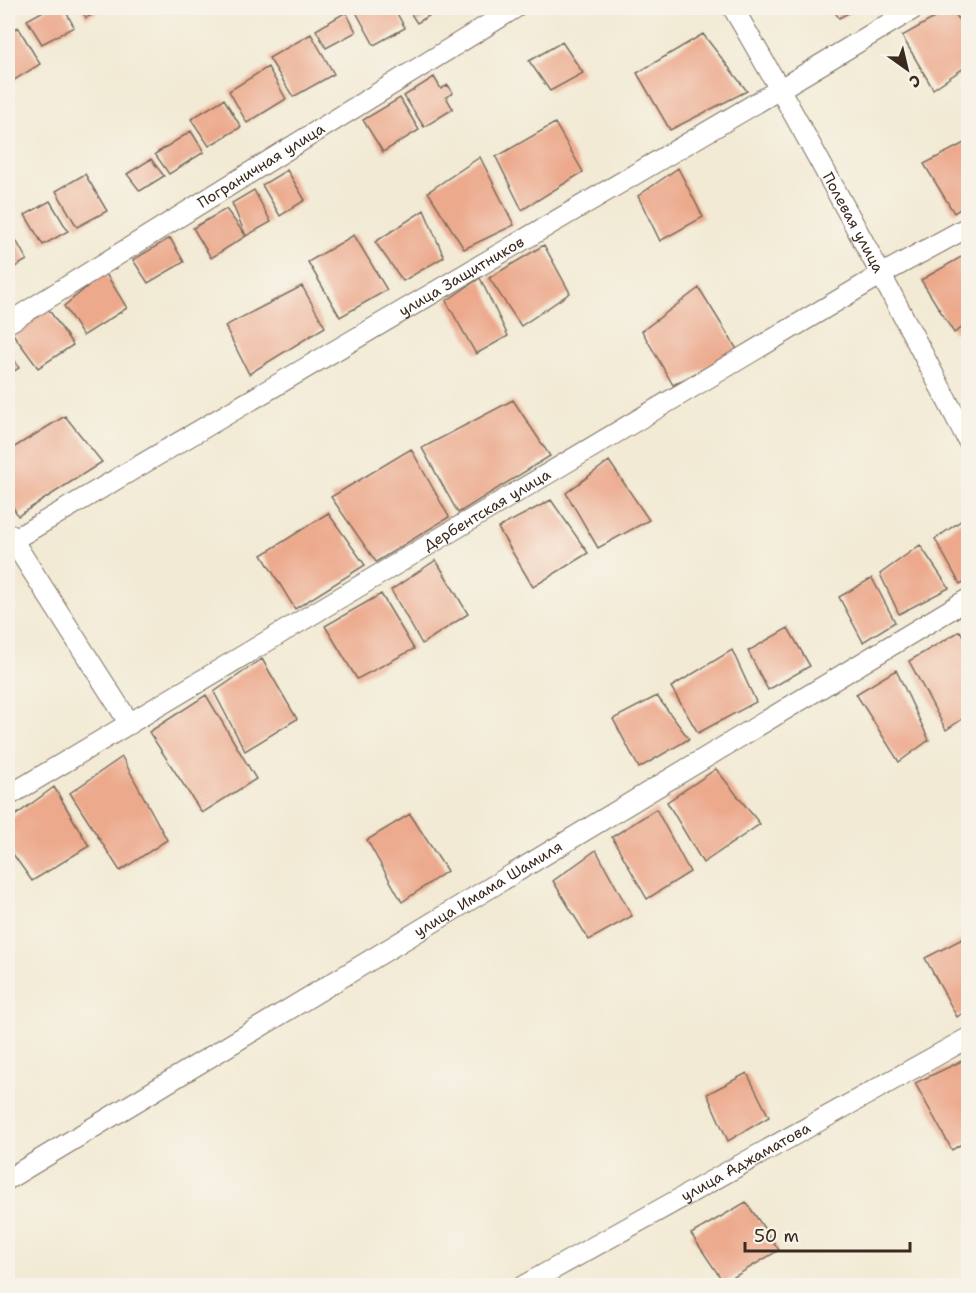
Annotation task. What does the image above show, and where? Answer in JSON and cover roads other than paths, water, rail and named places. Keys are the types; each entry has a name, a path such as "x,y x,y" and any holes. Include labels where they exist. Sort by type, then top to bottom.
{"street":[{"name":"Пограничная улица","path":"8,323 515,8"},
{"name":"Полевая улица","path":"733,8 882,274 969,441"},
{"name":"улица Защитников","path":"9,539 915,8"},
{"name":"Дербентская улица","path":"8,796 882,274 969,227"},
{"path":"9,539 130,724"},
{"name":"улица Имама Шамиля","path":"8,1179 969,599"},
{"name":"улица Аджаматова","path":"523,1286 969,1038"}]}
